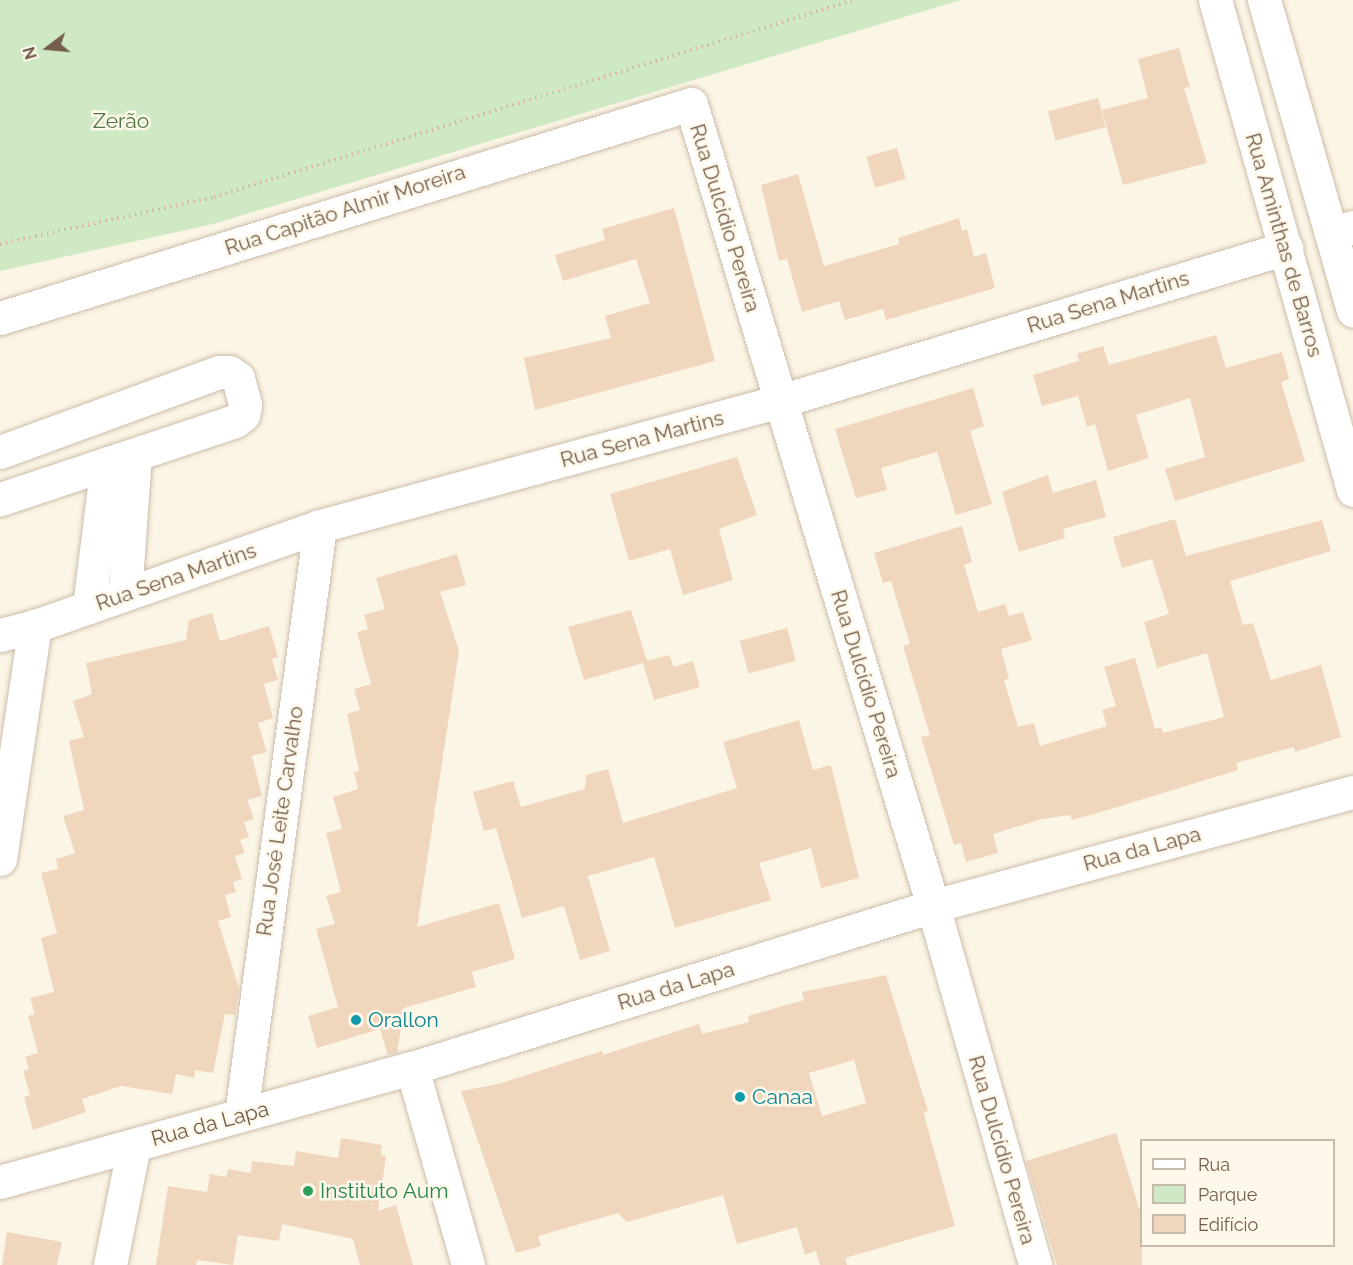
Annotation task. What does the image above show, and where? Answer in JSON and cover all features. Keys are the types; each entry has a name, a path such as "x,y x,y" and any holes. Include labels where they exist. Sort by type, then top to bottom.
{"street":[{"name":"Rua Aminthas de Barros","path":"1215,0 1353,490"},
{"path":"1264,0 1342,230 1353,310"},
{"name":"Rua Capitão Almir Moreira","path":"0,318 691,104"},
{"name":"Rua Dulcídio Pereira","path":"691,104 933,906 1035,1265"},
{"name":"Rua Sena Martins","path":"0,634 35,626 320,526 780,401 1286,248"},
{"path":"0,452 219,372 229,372 238,378 243,415 0,499"},
{"path":"121,459 125,594"},
{"path":"89,607 121,459"},
{"name":"Rua José Leite Carvalho","path":"241,1115 320,526"},
{"path":"0,859 35,626"},
{"name":"Rua da Lapa","path":"0,1182 412,1068 933,906 1353,792"},
{"path":"412,1068 468,1265"},
{"path":"110,1265 134,1145"}],"path":[{"path":"0,244 214,197 854,0"}],"green space":[{"name":"Zerão","path":"0,0 961,0 213,224 0,271"}],"building":[{"path":"1179,48 1190,87 1184,88 1207,163 1123,185 1102,110 1148,98 1138,59"},
{"path":"1098,98 1106,127 1056,140 1048,111"},
{"path":"897,148 906,179 875,188 866,157"},
{"path":"798,174 824,266 899,244 898,238 959,218 962,231 967,229 974,257 986,253 995,288 886,320 883,309 845,320 839,301 802,312 787,259 779,261 761,185"},
{"path":"674,208 715,361 535,410 524,358 611,338 605,316 650,303 636,259 563,281 555,255 605,240 602,229"},
{"path":"1216,335 1226,368 1282,352 1289,379 1281,382 1305,461 1175,501 1165,469 1205,457 1190,398 1136,415 1149,458 1108,471 1095,424 1087,427 1078,396 1042,406 1033,375 1079,361 1077,354 1103,346 1109,365"},
{"path":"973,388 984,426 970,431 992,504 956,515 937,452 881,468 887,490 856,498 835,429"},
{"path":"737,457 757,515 719,529 733,580 683,595 670,549 629,561 610,494"},
{"path":"1048,475 1053,493 1096,480 1106,517 1063,529 1065,538 1019,552 1002,492"},
{"path":"1175,519 1186,556 1322,520 1331,551 1230,581 1243,625 1253,623 1271,680 1321,665 1341,737 1295,752 1294,747 1236,763 1238,770 1101,812 1072,820 1070,815 1042,819 993,834 998,853 966,862 961,843 954,845 921,737 930,735 903,646 910,644 891,581 883,583 874,553 962,526 972,562 964,565 978,612 1005,604 1009,616 1023,612 1032,640 1001,649 1009,679 1004,680 1018,727 1034,723 1040,746 1107,726 1102,710 1116,706 1104,667 1135,658 1155,729 1161,727 1163,733 1224,717 1207,653 1157,668 1144,622 1169,614 1152,559 1122,568 1113,537"},
{"path":"457,554 466,585 440,592 459,651 417,927 499,903 515,959 472,972 476,987 404,1008 397,1053 388,1055 380,1029 317,1048 308,1016 338,1007 316,929 335,924 326,896 341,892 326,833 342,829 333,797 358,789 354,772 359,771 347,714 360,710 354,689 371,684 357,632 368,629 364,615 385,609 376,578"},
{"path":"631,610 647,661 669,655 674,667 693,661 700,687 654,700 643,663 584,680 568,627"},
{"path":"212,613 220,641 269,626 278,657 272,659 278,680 264,684 273,718 258,723 267,752 252,756 262,796 247,800 254,819 244,822 249,837 240,840 245,853 235,856 242,879 233,882 236,892 225,895 231,917 218,921 239,988 235,1015 225,1014 213,1073 195,1070 194,1078 176,1074 172,1094 121,1086 82,1099 86,1112 33,1130 24,1097 30,1095 23,1071 29,1069 25,1057 38,1053 28,1016 35,1014 30,998 54,992 41,938 57,933 41,873 58,869 56,859 75,853 63,816 84,810 69,741 84,737 73,701 92,694 86,663 186,640 189,620"},
{"path":"787,628 796,661 748,674 740,641"},
{"path":"799,720 813,770 831,765 859,878 821,888 811,848 759,863 771,900 675,928 654,857 588,876 610,951 580,960 564,906 522,918 496,828 484,831 473,792 513,781 521,807 585,789 586,775 608,769 623,823 737,788 723,742"},
{"path":"886,975 928,1111 924,1112 926,1122 955,1226 845,1258 847,1265 820,1265 816,1251 805,1255 797,1227 737,1244 723,1195 627,1222 618,1213 538,1236 541,1246 516,1253 461,1091 498,1084 602,1051 603,1055 699,1024 702,1034 749,1022 748,1016 804,1000 802,992","holes":["854,1060 866,1103 822,1116 809,1073"]},
{"path":"1116,1133 1140,1211 1142,1265 1057,1265 1026,1161"},
{"path":"341,1138 382,1145 381,1155 386,1156 378,1211 396,1205 413,1265 360,1265 353,1239 282,1224 279,1241 238,1235 233,1265 197,1260 196,1265 156,1265 168,1186 207,1192 210,1174 226,1177 228,1169 251,1173 252,1161 294,1166 296,1151 338,1158"},
{"path":"7,1232 62,1242 57,1265 2,1265"}],"place":[{"name":"Orallon","path":"356,1020"},
{"name":"Canaa","path":"740,1097"},
{"name":"Instituto Aum","path":"308,1191"}]}
